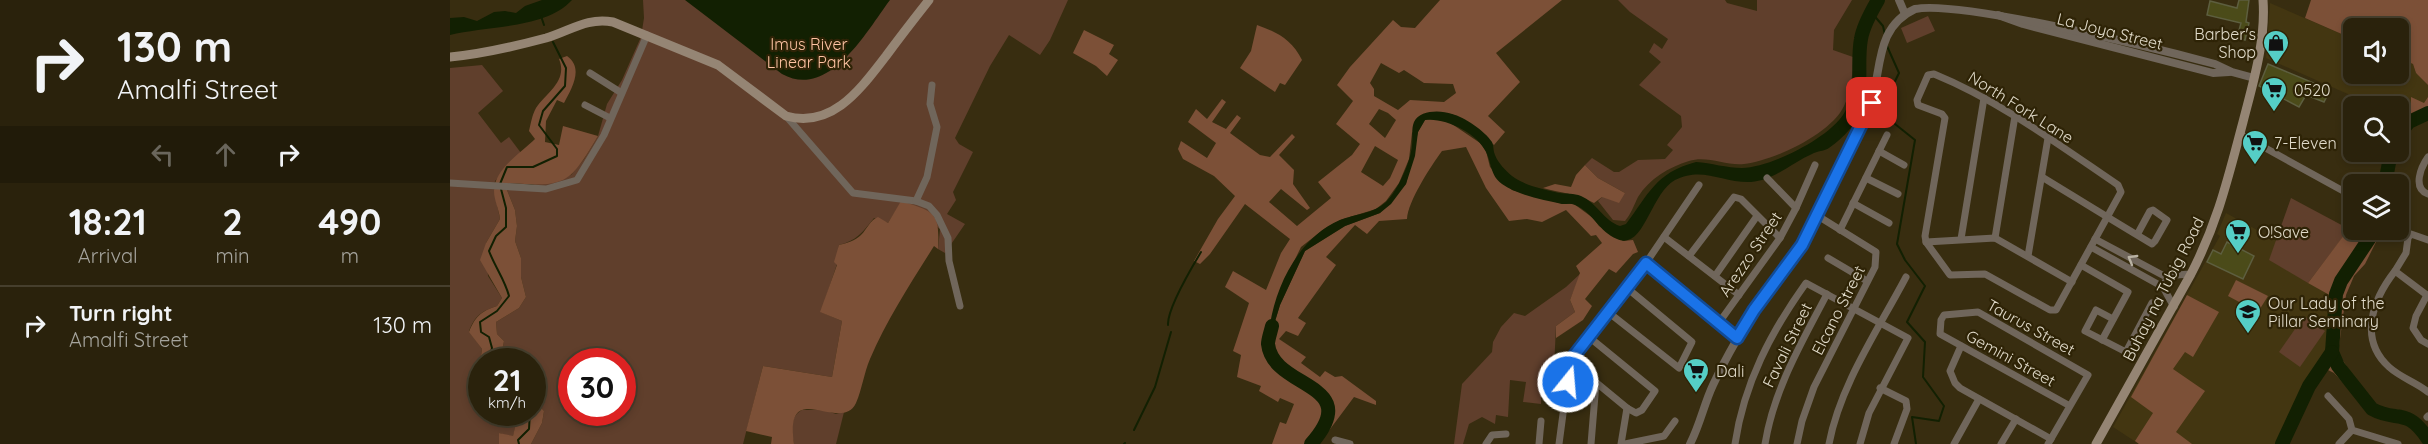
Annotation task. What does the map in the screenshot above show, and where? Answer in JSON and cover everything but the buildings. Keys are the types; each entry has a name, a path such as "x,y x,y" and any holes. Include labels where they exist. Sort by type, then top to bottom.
{"main road":[{"path":"450,57 547,38 587,21 599,19 647,34 718,65 786,116 798,120 822,116 848,100 868,79 929,0"},
{"name":"Buhay na Tubig Road","path":"2096,444 2174,307 2205,247 2223,201 2254,78 2264,21 2262,0"}],"street":[{"path":"1690,444 1713,386 1737,338 1754,310 1802,245 1870,107 1885,37 1903,16 1899,0"},
{"name":"La Joya Street","path":"1903,16 1927,5 1941,4 1984,9 2050,21 2215,64 2254,78"},
{"path":"450,183 546,189 577,180 595,153 647,34"},
{"path":"590,73 620,92"},
{"name":"North Fork Lane","path":"1926,242 1924,236 1945,118 1942,114 1918,105 1917,100 1928,75 1934,74 1962,85 2015,116 2118,185 2121,192 2107,217"},
{"path":"916,201 927,177 937,127 930,104 932,84"},
{"path":"1961,239 1984,98"},
{"path":"585,105 610,118"},
{"path":"786,116 852,193 916,201 929,206 944,227 948,238 949,261 960,306"},
{"path":"1995,238 2015,116"},
{"path":"2240,134 2343,191"},
{"path":"1840,230 1887,135"},
{"path":"2028,256 2048,138"},
{"path":"1879,152 1904,165"},
{"path":"2428,157 2419,179 2422,192 2428,194"},
{"name":"Arezzo Street","path":"1718,324 1780,238 1815,165"},
{"path":"2042,177 2107,217 2137,235 2152,244 2156,241 2167,220 2166,217 2153,210 2150,211 2137,235"},
{"path":"1767,178 1796,208"},
{"path":"1866,178 1898,194"},
{"path":"1559,444 1570,361 1646,263 1699,185"},
{"path":"1689,256 1733,198 1739,197 1780,238"},
{"path":"1853,203 1889,223"},
{"path":"1715,276 1757,216"},
{"name":"Elcano Street","path":"1797,444 1814,387 1875,267 1876,252 1818,216"},
{"path":"1926,242 1950,275 1985,274 2050,310 2056,310 2107,217"},
{"path":"2428,240 2411,234 2408,238 2406,253 2382,287 2373,306 2372,325 2375,346 2387,366 2404,379 2428,392"},
{"path":"1664,237 1739,295"},
{"path":"1926,242 1995,238 2072,282"},
{"path":"2095,239 2168,278 2191,274"},
{"path":"2091,247 2163,287 2174,307"},
{"path":"1828,258 1867,280"},
{"path":"1646,263 1737,338"},
{"path":"2081,265 2128,292 2102,340"},
{"path":"2395,271 2428,296 2416,315 2413,328 2421,340 2428,344"},
{"path":"1829,444 1841,404 1906,277"},
{"path":"2163,287 2168,278"},
{"path":"1736,444 1751,379 1769,339 1806,283 1908,338 1880,388 1869,413 1860,444"},
{"path":"1608,312 1679,368 1692,342 1627,288"},
{"name":"Favali Street","path":"1765,444 1768,425 1791,361 1827,294"},
{"path":"2113,319 2096,310 2085,331 2126,352 2152,303"},
{"name":"Taurus Street","path":"1940,334 1941,320 1944,315 1978,312 2088,375 2070,406"},
{"name":"Gemini Street","path":"1940,334 2070,406"},
{"path":"1570,361 1627,408 1636,413 1642,410 1655,391 1589,337"},
{"path":"1961,346 1951,365 1951,377 1960,388 2016,419 2049,441 2070,406"},
{"path":"1591,444 1596,383"},
{"path":"1880,388 1906,400 1907,409 1894,444"},
{"path":"2328,396 2349,419 2352,430"},
{"path":"1954,444 1979,399"},
{"path":"1627,408 1623,444 1664,436 1675,421"},
{"path":"2001,444 2016,419"},
{"path":"1539,444 1541,421"},
{"path":"2352,430 2398,444"},
{"path":"2339,444 2352,430"},
{"path":"1486,444 1492,435 1506,434"},
{"path":"1335,440 1350,444"}],"shaded area":[{"path":"542,0 572,0 561,9 531,21 450,35 450,18 464,17 477,21 494,12 516,13 525,6"},
{"path":"685,0 890,0 845,59 815,78 799,80 782,74"},
{"path":"1440,0 1562,0 1496,53 1520,82 1488,116 1505,132 1494,145 1477,129 1452,114 1427,113 1412,133 1409,159 1399,183 1386,201 1376,209 1340,220 1301,247 1282,286 1269,341 1280,305 1305,251 1345,226 1380,213 1406,184 1418,132 1425,120 1436,118 1449,122 1480,143 1486,151 1490,167 1512,190 1563,204 1574,204 1593,218 1599,226 1623,241 1633,240 1638,252 1633,254 1616,273 1609,269 1585,299 1592,306 1583,320 1556,338 1556,326 1575,312 1570,300 1580,273 1576,266 1602,243 1596,235 1591,236 1566,210 1542,222 1527,219 1509,221 1486,188 1466,147 1442,151 1426,174 1411,203 1407,219 1379,221 1367,234 1355,225 1326,257 1336,265 1298,318 1306,323 1298,336 1286,331 1279,339 1306,357 1301,363 1320,377 1325,371 1335,377 1342,376 1376,401 1376,405 1354,397 1319,444 1272,444 1280,422 1286,424 1294,404 1280,398 1278,402 1259,391 1261,386 1237,377 1241,355 1233,351 1249,303 1225,287 1233,271 1266,290 1281,253 1290,239 1245,204 1210,254 1200,264 1194,261 1218,219 1235,196 1214,176 1183,159 1178,149 1181,141 1207,158 1216,143 1188,122 1196,109 1207,119 1222,99 1226,102 1212,122 1226,129 1237,115 1241,118 1230,133 1260,155 1270,157 1292,134 1295,137 1279,155 1294,170 1293,184 1310,208 1307,210 1281,189 1269,202 1297,226 1331,198 1318,182 1352,155 1360,144 1336,124 1353,101 1337,85 1350,67 1393,20 1401,27 1415,28","holes":["1381,63 1399,73 1404,70 1424,83 1453,84 1456,93 1444,102 1410,100 1398,110 1374,96 1374,89 1370,83","1379,109 1396,120 1385,138 1369,124","1375,146 1398,160 1390,178 1383,186 1361,172"]},
{"path":"2311,0 2428,0 2428,85 2416,73 2413,64 2409,62 2409,18 2343,18 2343,35 2305,18"},
{"path":"2270,3 2343,35 2343,84 2409,84 2409,62 2413,64 2416,73 2428,85 2428,97 2424,104 2411,98 2411,106 2409,96 2352,96 2266,58"},
{"path":"1257,25 1283,38 1294,47 1302,60 1285,85 1280,83 1275,92 1240,68 1251,51"},
{"path":"1084,30 1114,45 1109,54 1118,60 1107,76 1096,66 1073,53"},
{"path":"567,56 572,61 575,66 575,78 564,103 557,100 546,121 545,142 559,145 563,126 598,136 580,165 564,179 555,183 543,184 509,183 507,190 515,210 517,226 515,241 521,258 521,277 526,297 519,308 496,322 497,334 504,341 503,348 481,348 469,332 479,315 497,306 502,298 480,260 486,243 500,219 494,194 495,183 503,169 535,139 529,131 534,113 559,80 561,67 559,59"},
{"path":"1855,80 1868,93 1852,126 1829,148 1805,157 1775,175 1759,181 1741,182 1704,175 1685,176 1675,180 1659,197 1641,229 1634,237 1626,240 1611,236 1587,212 1575,205 1539,199 1508,188 1495,177 1486,152 1476,139 1451,124 1425,120 1418,132 1415,156 1406,184 1391,204 1380,213 1345,226 1305,251 1280,305 1268,344 1270,326 1280,289 1298,256 1324,229 1340,220 1375,209 1386,202 1399,183 1406,167 1411,152 1414,122 1425,113 1442,112 1468,121 1489,138 1498,161 1512,176 1535,187 1581,196 1614,224 1620,226 1626,224 1654,186 1671,172 1682,167 1696,162 1736,168 1754,166 1768,163 1812,142 1843,115"},
{"path":"2411,97 2424,103 2428,97 2428,117 2409,128 2409,105 2411,106"},
{"path":"1585,165 1598,178 1625,193 1619,203 1602,197 1594,203 1543,188 1555,184 1571,187 1576,175"},
{"path":"901,201 933,215 938,227 938,249 934,246 884,330 868,364 856,403 849,411 839,413 805,409 797,413 793,424 794,444 771,444 772,437 746,431 763,366 832,377 842,321 820,312 837,265 834,262 839,245 859,237 875,218 878,217 888,223"},
{"name":"Our Lady of the Pillar Seminary","path":"2226,213 2279,242 2273,262 2333,297 2326,351 2299,397 2285,435 2279,444 2139,444 2113,427 2220,236 2217,234"},
{"path":"2343,236 2343,240 2377,240 2365,264 2354,276 2346,295 2338,353 2369,400 2383,410 2399,410 2414,416 2424,428 2428,444 2404,421 2377,416 2368,410 2334,373 2326,369 2315,385 2287,443 2279,444 2285,435 2299,397 2326,351 2333,297 2308,283"},
{"path":"2236,280 2268,296 2258,312 2228,296"},
{"path":"2187,295 2219,312 2193,357 2185,352 2173,369 2205,391 2176,432 2192,444 2139,444 2135,441 2153,413 2131,397"},
{"path":"515,426 540,426 531,444 499,444 499,433 513,436"}],"green space":[{"name":"Imus River Linear Park","path":"643,0 1068,0 1050,40 1040,55 1009,35 990,66 955,138 959,144 973,152 953,192 956,200 947,214 965,224 945,253 938,249 940,229 902,201 888,223 874,218 859,235 839,245 837,264 821,312 842,321 832,377 763,366 743,444 531,444 540,426 546,426 546,348 503,348 504,341 497,334 496,322 519,308 526,297 521,277 521,258 515,241 517,226 515,210 507,190 509,183 531,185 571,175 598,136 607,104 622,80 641,37 644,18"},
{"path":"1618,0 1725,0 1727,3 1757,11 1757,0 1852,0 1834,30 1833,50 1853,57 1851,82 1844,106 1827,126 1814,136 1770,158 1744,164 1696,159 1674,167 1660,174 1648,185 1638,197 1625,221 1613,220 1598,201 1602,197 1625,193 1598,178 1585,165 1592,158 1614,172 1619,172 1638,160 1665,159 1673,150 1667,145 1682,127 1681,116 1639,85 1661,62 1649,52 1654,43 1662,49 1668,39 1630,12"},
{"path":"1928,16 1935,31 1907,43 1901,28"},
{"path":"482,65 503,91 478,113 501,143 509,137 521,153 495,181 494,189 500,219 486,243 488,276 502,298 497,306 479,315 469,331 481,348 468,348 468,426 515,426 513,437 499,433 499,444 450,444 450,68"},
{"path":"2291,198 2343,226 2343,237 2308,283 2269,260"},
{"path":"1581,273 1570,300 1575,312 1556,326 1554,369 1542,368 1541,404 1523,402 1526,382 1510,380 1508,417 1496,415 1495,424 1482,417 1469,424 1463,444 1454,444 1462,384 1492,352 1493,342 1501,327 1514,313 1525,316 1566,287"},
{"path":"2304,316 2325,331 2300,367 2279,352"},
{"path":"802,410 824,410 836,414 844,412 836,444 794,444 793,421"}],"waterway":[{"path":"1857,102 1861,39 1865,24 1878,0"},
{"path":"1871,12 1883,26 1885,35"},
{"path":"541,16 544,25"},
{"path":"500,184 507,167 533,167 557,156 557,149 539,125 543,111 565,86 566,68 553,42"},
{"path":"1887,46 1899,73 1880,112 1915,140 1897,244 1905,260 1925,286 1907,322 1925,342 1923,377 1944,406 1939,421 1912,417 1916,444"},
{"path":"2409,122 2428,113"},
{"path":"2387,174 2389,162"},
{"path":"492,348 489,337 481,332 480,322 497,311 509,296 489,251 496,236 506,227 506,208 501,189"},
{"path":"2368,240 2341,281 2336,294 2332,352 2338,366 2372,409 2413,422 2428,439"},
{"path":"1168,325 1171,309 1201,252"},
{"path":"1272,326 1268,344 1274,359 1285,370 1323,397 1328,409 1325,424 1311,444"},
{"path":"1134,430 1155,387 1171,332"},
{"path":"2282,444 2309,386 2332,352"},
{"path":"519,444 518,440 529,426"}],"place":[{"name":"Barber's Shop","path":"2276,66"},
{"name":"0520","path":"2274,113"},
{"name":"7-Eleven","path":"2255,166"},
{"name":"O!Save","path":"2238,255"},
{"name":"Our Lady of the Pillar Seminary","path":"2248,335"},
{"name":"Dali","path":"1696,394"}],"route":[{"path":"1568,382 1570,361 1646,263 1737,338 1754,310 1802,245 1872,103"}]}
